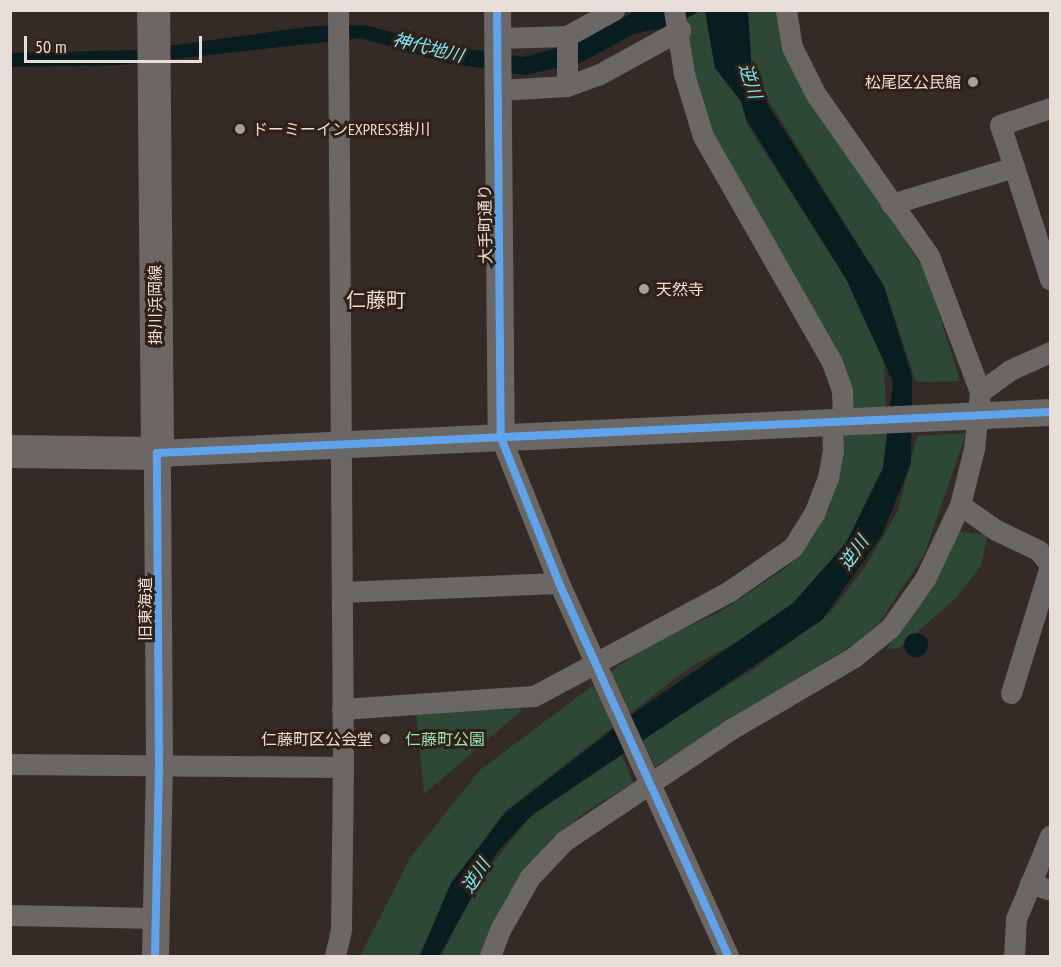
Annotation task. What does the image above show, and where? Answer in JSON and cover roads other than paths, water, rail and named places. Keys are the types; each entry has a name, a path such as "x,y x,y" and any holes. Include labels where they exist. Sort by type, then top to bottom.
{"main road":[{"name":"掛川浜岡線","path":"153,10 157,453"},
{"path":"10,451 157,453"}],"street":[{"name":"大手町通り","path":"497,10 501,438"},
{"path":"498,40 567,37 614,10"},
{"path":"490,957 501,928 530,877 564,841 648,781 854,657 890,628 925,579 960,505 974,449 973,407 936,272 799,66 792,47 786,10"},
{"path":"335,957 341,929 343,767 338,14"},
{"path":"342,709 522,698 728,592 793,547 814,514 828,478 833,450 846,422 842,391 831,360 703,136 684,74 678,21 598,75 567,84 497,87"},
{"path":"567,37 567,84"},
{"path":"1050,108 1000,125 1050,279"},
{"path":"891,204 1014,167"},
{"path":"973,407 1010,370 1050,352"},
{"path":"157,453 846,422 973,407 1050,412"},
{"path":"501,438 559,583 728,957"},
{"name":"旧東海道","path":"155,957 159,764 157,453"},
{"path":"960,505 996,530 1038,550 1050,566 1011,693"},
{"path":"342,592 559,583"},
{"path":"10,764 343,767"},
{"path":"1014,957 1016,919 1050,836"},
{"path":"1030,883 1050,890"},
{"path":"10,915 156,918"}],"water":[{"name":"神代地川","path":"636,11 700,11 670,27 636,33 580,63 524,75 447,63 361,38 121,65 11,67 10,53 139,50 314,26 364,25 441,45 523,57 576,43"},
{"name":"逆川","path":"705,11 748,11 752,74 770,108 884,286 912,377 911,463 882,535 822,620 533,814 497,852 439,956 420,956 451,883 506,812 634,713 793,603 846,543 883,468 893,382 846,279 746,119 741,101 715,68"},
{"path":"916,633 924,637 928,645 924,653 916,657 908,653 904,645 908,637"}],"place":[{"name":"松尾区公民館","path":"973,82"},
{"name":"ドーミーインEXPRESS掛川","path":"240,129"},
{"name":"天然寺","path":"644,289"},
{"name":"仁藤町区公会堂","path":"385,739"}],"district":[{"name":"仁藤町","path":"376,300"}],"park label":[{"name":"仁藤町公園","path":"445,739"}]}
